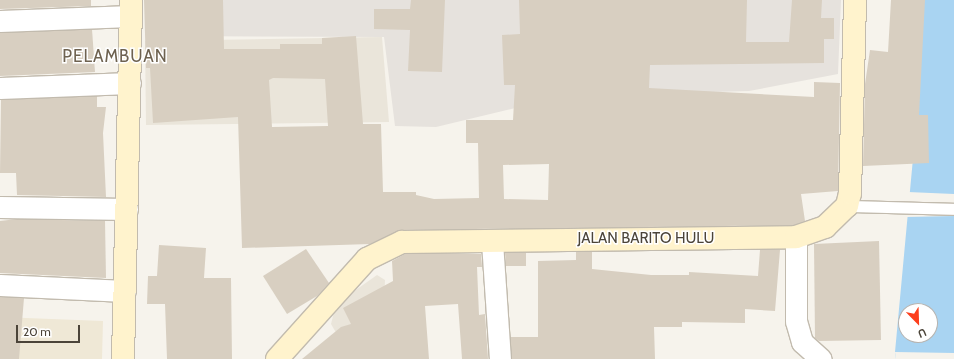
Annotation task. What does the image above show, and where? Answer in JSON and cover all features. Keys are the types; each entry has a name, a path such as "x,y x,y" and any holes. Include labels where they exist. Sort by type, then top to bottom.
{"street":[{"path":"847,206 852,164 855,0"},
{"path":"0,21 131,8 123,359"},
{"path":"0,88 130,83"},
{"name":"JALAN BARITO HULU","path":"277,359 348,277 385,247 426,240 492,242 612,237 796,238 824,227 847,206"},
{"path":"0,207 127,209"},
{"path":"796,238 796,322 802,342 821,359"},
{"path":"492,242 500,359"},
{"path":"0,285 125,291"}],"lane":[{"path":"847,206 954,209"}],"shaded area":[{"path":"169,0 841,0 838,74 749,91 566,96 436,127 395,126 384,37 170,36"},
{"path":"382,37 389,122 146,125 145,41"},
{"path":"377,275 385,280 384,300 345,348 331,324 336,304"},
{"path":"0,317 103,321 102,359 0,359"}],"water":[{"path":"911,0 954,0 954,359 896,359 895,352 898,320 898,343 938,343 938,303 900,303 916,126"}],"pier":[{"path":"908,192 954,194 954,216 906,217"},
{"path":"895,352 954,353 954,359 896,359"}],"building":[{"path":"0,0 91,0 91,6 0,9"},
{"path":"144,0 223,0 224,49 280,49 280,44 322,44 322,38 356,36 363,124 381,124 383,192 416,192 416,195 434,199 479,198 478,143 466,143 466,120 513,120 515,85 504,85 502,35 520,34 519,0 747,0 746,42 789,42 792,0 822,0 821,18 834,18 834,39 824,39 824,63 650,65 649,88 814,97 814,82 840,83 838,191 801,194 805,221 794,225 402,230 370,244 242,248 238,117 153,123 150,68 146,68","holes":["273,78 325,79 328,126 272,127 269,80","549,164 548,200 504,199 503,165"]},
{"path":"411,0 445,0 442,72 408,71 410,30 374,29 374,9 410,9"},
{"path":"891,0 925,0 919,115 928,115 929,163 863,166 865,84 870,50 888,52"},
{"path":"92,29 95,72 0,76 0,33"},
{"path":"97,96 97,107 106,107 103,133 106,197 17,195 16,173 0,173 1,100"},
{"path":"17,219 105,221 106,278 0,273 0,221"},
{"path":"879,241 881,340 819,341 815,338 814,244"},
{"path":"159,245 206,248 204,278 231,278 232,359 167,359 165,304 147,304 148,276 157,276"},
{"path":"306,249 329,283 317,296 287,314 263,276"},
{"path":"760,250 780,250 775,311 745,309 745,323 682,322 682,327 654,327 655,359 512,359 510,337 538,337 538,261 576,260 576,252 592,252 592,269 651,275 689,275 689,272 758,276"},
{"path":"505,253 526,253 526,266 506,266"},
{"path":"405,254 481,254 482,267 477,267 479,315 485,314 488,359 462,359 458,304 425,306 429,359 302,359 341,327 351,324 343,308 393,281 392,261"},
{"path":"0,297 24,298 19,359 0,359"}],"district":[{"name":"PELAMBUAN","path":"115,57"}]}
